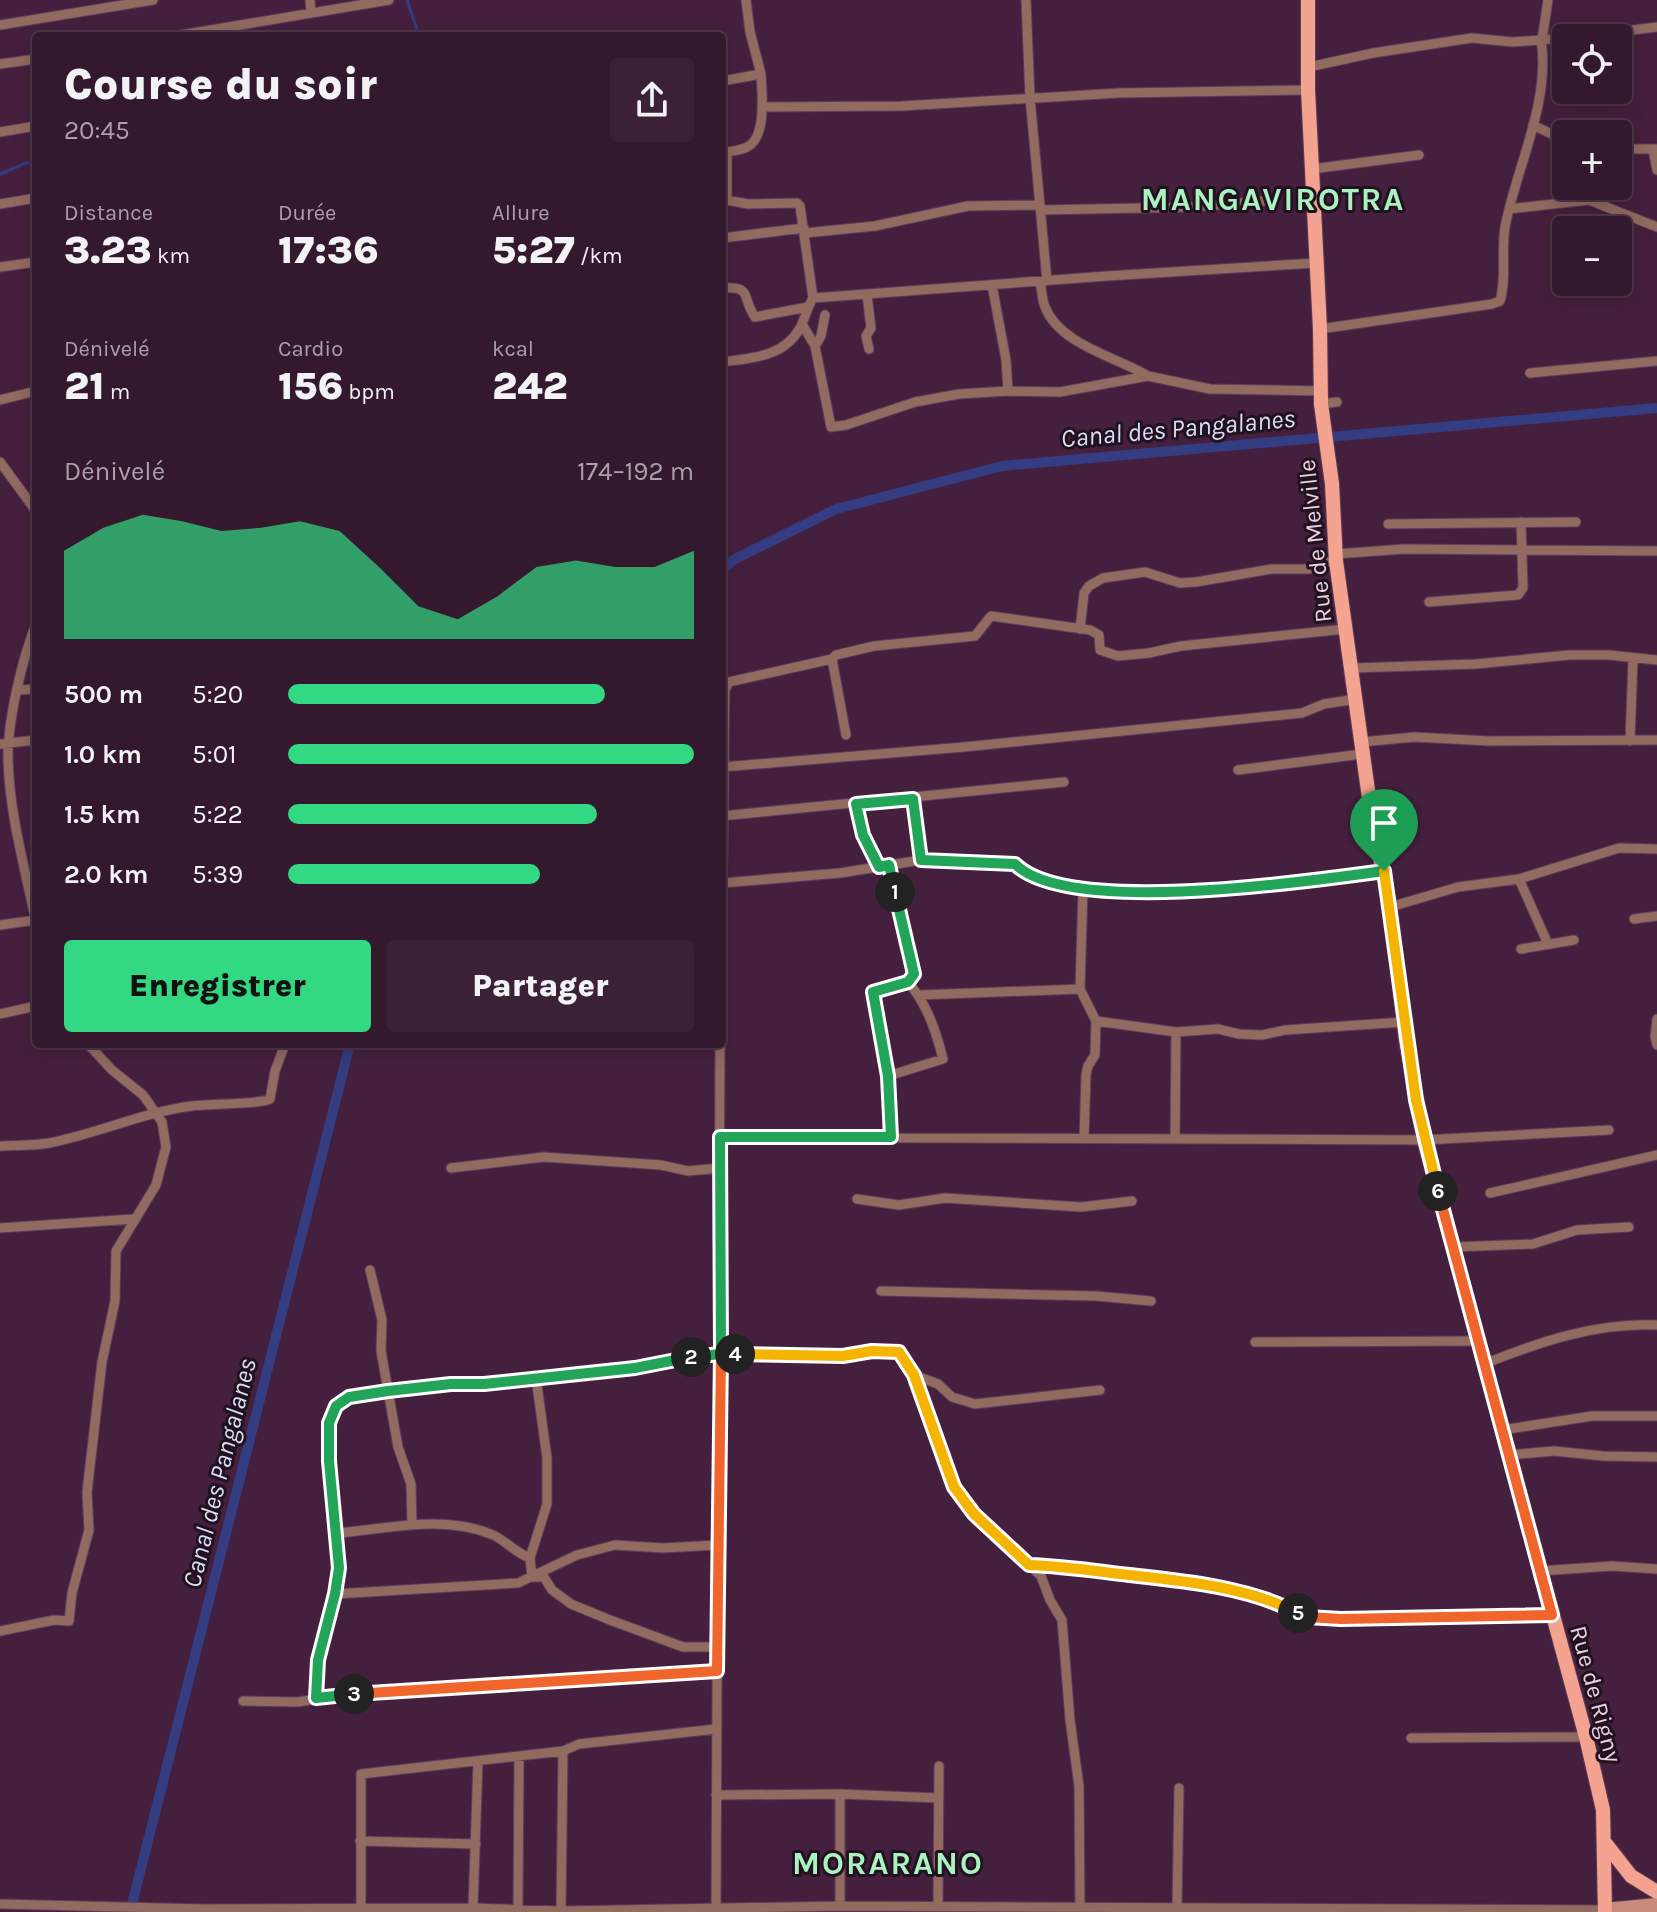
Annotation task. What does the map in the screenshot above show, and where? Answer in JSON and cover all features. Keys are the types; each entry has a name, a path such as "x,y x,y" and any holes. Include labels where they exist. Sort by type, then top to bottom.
{"main road":[{"name":"Rue de Melville","path":"1308,0 1308,90 1322,398 1332,484 1336,558 1362,748"},
{"name":"Rue de Rigny","path":"1362,748 1377,849 1390,907 1404,1022 1424,1140 1586,1737 1603,1810 1605,1911"},
{"path":"1605,1843 1631,1876 1657,1892"},
{"path":"1605,1911 1657,1905"}],"street":[{"path":"0,25 153,0"},
{"path":"310,0 311,13"},
{"path":"199,32 389,0"},
{"path":"726,152 747,148 752,144 763,107 761,74 746,0"},
{"path":"1026,0 1046,309 1062,328 1101,356 1125,362 1148,376 1210,389 1322,398 1337,402"},
{"path":"1320,329 1500,301 1503,284 1501,259 1509,209 1533,125 1545,60 1541,39 1548,0"},
{"path":"1632,30 1657,27"},
{"path":"1309,67 1472,38 1513,42 1552,39"},
{"path":"0,64 32,60"},
{"path":"726,80 761,74"},
{"path":"763,107 902,106 1119,93 1308,90"},
{"path":"1533,125 1552,134"},
{"path":"0,132 32,127"},
{"path":"1632,149 1655,149 1657,170"},
{"path":"1312,169 1419,155"},
{"path":"0,204 32,199"},
{"path":"726,200 748,204 797,203 800,206 810,303 794,337 779,350 759,358 726,362"},
{"path":"726,238 875,226 968,206 1192,207 1275,200"},
{"path":"1509,209 1589,200 1657,227"},
{"path":"0,267 32,263"},
{"path":"726,288 740,288 745,292 755,317 810,303 867,295 1316,263"},
{"path":"992,285 1006,360 1008,391"},
{"path":"867,295 871,328 866,336 869,349"},
{"path":"815,346 821,336 825,315"},
{"path":"802,324 815,346 831,427 915,402 959,394 1060,392 1148,376"},
{"path":"1530,373 1657,361"},
{"path":"0,400 32,392"},
{"path":"0,462 32,506"},
{"path":"1429,602 1518,595 1523,588 1521,522"},
{"path":"1388,524 1576,522"},
{"path":"1080,629 1084,593 1089,586 1103,578 1145,572 1180,583 1272,569 1309,569 1336,558 1404,549 1657,551"},
{"path":"726,686 729,682 832,659 836,655 874,646 975,636 991,616 1095,631 1100,640 1100,650 1118,656 1181,646 1346,629"},
{"path":"32,634 5,744 14,815 32,892"},
{"path":"1353,668 1476,664 1569,655 1657,660"},
{"path":"832,659 846,735"},
{"path":"1630,741 1633,659"},
{"path":"19,690 32,689"},
{"path":"726,767 979,746 1302,713 1324,704 1357,699"},
{"path":"1238,770 1414,737 1490,741 1657,740"},
{"path":"5,744 32,741"},
{"path":"726,816 1064,782"},
{"path":"913,799 921,860"},
{"path":"856,804 863,835 884,866 914,974 908,982 873,992 888,1076 891,1137"},
{"path":"1390,907 1458,887 1519,879 1619,848 1657,849"},
{"path":"726,881 840,873 921,860 1015,864 1025,874 1083,889 1140,892 1232,889 1384,871"},
{"path":"1519,879 1548,944"},
{"path":"1083,889 1080,989 1096,1021 1095,1055 1086,1075 1084,1139"},
{"path":"1634,919 1657,916"},
{"path":"0,925 32,921"},
{"path":"1521,949 1574,940"},
{"path":"888,1076 943,1059 937,1035 919,995 908,982"},
{"path":"919,995 1080,989"},
{"path":"0,1014 32,1007"},
{"path":"1657,1019 1657,1045"},
{"path":"1096,1021 1176,1032 1218,1029 1262,1035 1285,1030 1404,1022"},
{"path":"1175,1139 1176,1032"},
{"path":"0,1631 54,1620 69,1621 72,1593 89,1530 87,1492 102,1362 115,1301 116,1251 156,1185 166,1147 162,1122 143,1095 112,1070 92,1048"},
{"path":"0,1146 48,1144 190,1106 264,1103 270,1099 284,1048"},
{"path":"716,1910 721,1354 720,1048"},
{"path":"720,1137 1424,1140 1609,1130"},
{"path":"1490,1193 1657,1155"},
{"path":"451,1168 544,1157 661,1165 688,1171 719,1168"},
{"path":"857,1199 899,1205 945,1198 1081,1207 1132,1201"},
{"path":"0,1228 133,1219"},
{"path":"1453,1247 1533,1244 1577,1230 1629,1227"},
{"path":"370,1270 382,1320 381,1351 398,1447 411,1484 412,1525"},
{"path":"881,1291 1096,1296 1151,1301"},
{"path":"1484,1364 1528,1347 1598,1328 1629,1323 1657,1325"},
{"path":"1255,1342 1478,1341"},
{"path":"316,1698 318,1660 339,1568 329,1461 329,1423 336,1406 349,1397 654,1366 683,1358 721,1354 843,1356 891,1350 899,1352 914,1375 954,1487 974,1514 1041,1576 1062,1620 1079,1786 1084,1909"},
{"path":"914,1375 938,1384 952,1397 975,1404 1100,1390"},
{"path":"532,1577 530,1558 547,1504 547,1458 536,1378"},
{"path":"1502,1430 1592,1416 1657,1416"},
{"path":"1508,1455 1554,1451 1657,1457"},
{"path":"338,1533 412,1525 466,1527 494,1535 530,1558"},
{"path":"335,1594 518,1583 577,1555 615,1545 663,1548 717,1545"},
{"path":"1029,1565 1178,1579 1274,1600 1307,1617 1552,1615"},
{"path":"1539,1571 1612,1566 1657,1569"},
{"path":"532,1577 544,1577 552,1590 571,1604 610,1620 683,1647 717,1647"},
{"path":"243,1701 298,1702 316,1698 717,1671"},
{"path":"361,1908 361,1774 519,1757 563,1751 579,1744 716,1729"},
{"path":"1411,1738 1586,1737"},
{"path":"561,1911 563,1751"},
{"path":"518,1910 519,1757"},
{"path":"473,1908 478,1762"},
{"path":"938,1907 939,1766"},
{"path":"1177,1907 1179,1788"},
{"path":"716,1795 840,1794 939,1798"},
{"path":"840,1794 840,1906"},
{"path":"360,1841 476,1844"},
{"path":"0,1904 204,1910 473,1908 561,1911 840,1906 1605,1911"}],"waterway":[{"path":"407,0 418,32"},
{"path":"0,174 32,162"},
{"name":"Canal des Pangalanes","path":"726,566 836,509 1002,466 1657,408"},
{"name":"Canal des Pangalanes","path":"130,1912 349,1048"}],"district":[{"name":"MANGAVIROTRA","path":"1273,199"},
{"name":"MORARANO","path":"888,1863"}],"route":[{"path":"1384,871 1232,889 1140,892 1083,889 1025,874 1015,864 921,860 913,799 856,804 863,835 879,867 889,865 914,974 908,982 873,992 888,1076 891,1137 720,1137 721,1354 683,1358 654,1366 388,1391 349,1397 336,1406 329,1423 329,1461 339,1568 318,1660 316,1698 717,1671 721,1354 843,1356 872,1351 899,1352 911,1367 954,1487 974,1514 1029,1565 1178,1579 1274,1600 1307,1617 1418,1619 1552,1615 1424,1140 1406,1040 1384,871"}]}
